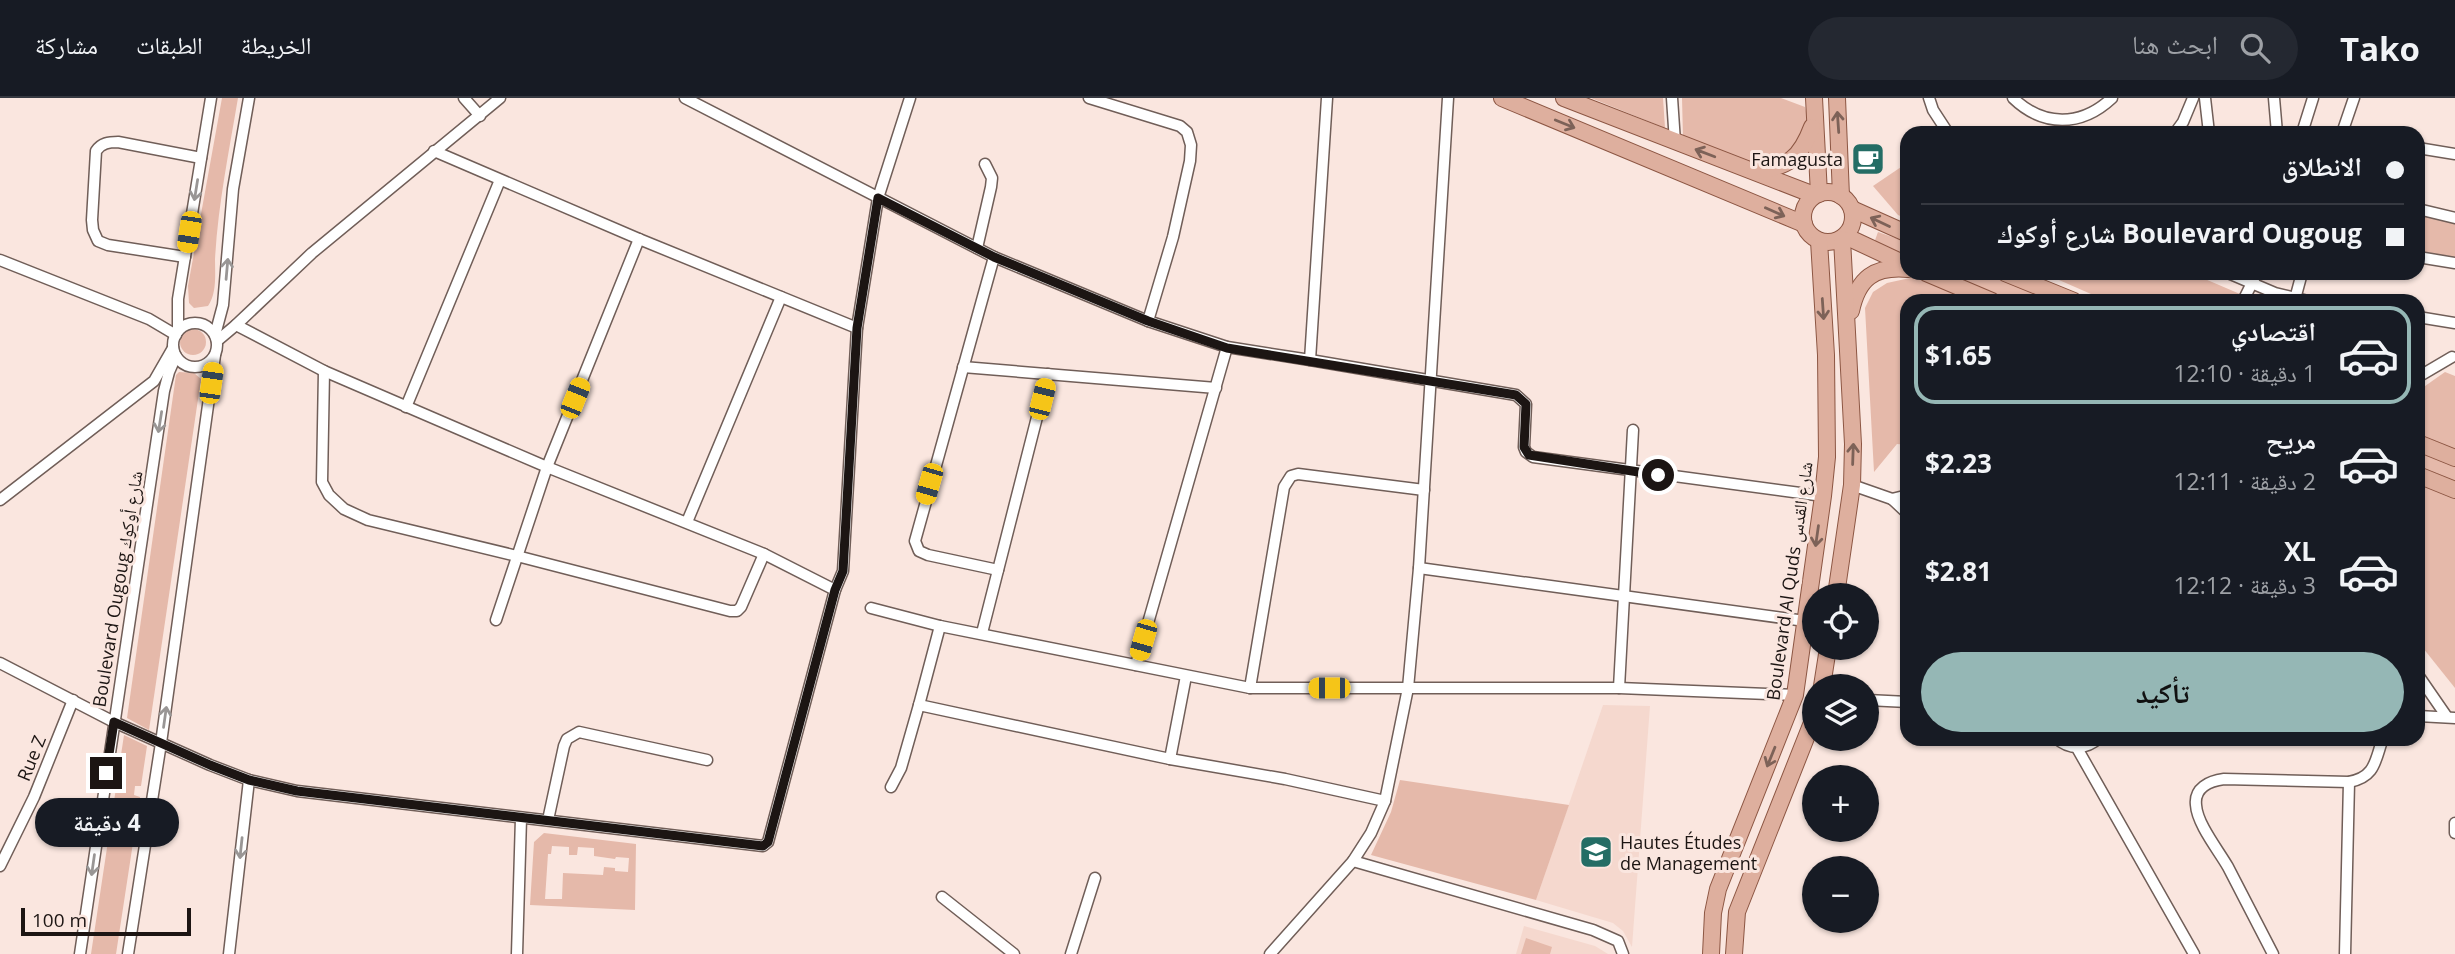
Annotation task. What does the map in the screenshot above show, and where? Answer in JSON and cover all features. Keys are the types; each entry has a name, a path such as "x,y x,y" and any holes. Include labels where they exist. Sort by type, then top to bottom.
{"main road":[{"path":"1502,98 1804,224"},
{"path":"1564,98 1817,195"},
{"path":"1837,98 1841,196"},
{"path":"1811,99 1817,195"},
{"path":"1753,171 1776,169 1790,162 1802,150 1814,121"},
{"path":"1900,230 1852,209 1841,196 1828,192 1817,195 1804,211 1804,224 1818,241 1830,243 1844,238 1900,263"},
{"path":"1838,583 1852,485 1853,417 1844,238 1853,224 1852,209"},
{"name":"Boulevard Al Quds شارع القدس","path":"1810,583 1823,496 1828,412 1818,241"},
{"path":"1847,330 1854,294 1869,276 1882,269 1900,268"},
{"path":"1943,280 1976,294"},
{"path":"2032,280 2060,294"},
{"path":"2425,446 2455,458"},
{"path":"2425,478 2455,490"},
{"name":"Boulevard Al Quds شارع القدس","path":"1711,954 1713,913 1718,889 1795,695 1802,643"},
{"path":"1734,954 1737,912 1802,748"}],"street":[{"path":"0,500 154,381 175,352 178,299 211,98"},
{"path":"128,954 161,743 216,338 223,305 233,189 249,98"},
{"path":"464,98 480,116"},
{"path":"216,338 236,325 312,253 500,98"},
{"path":"685,98 994,257 1148,321 1227,348 1520,397 1526,404 1524,447 1533,457 1823,496"},
{"path":"0,663 114,722 249,780 297,791 763,846 768,842 835,590 843,571 857,328 878,198 910,98"},
{"path":"1089,98 1180,126 1188,132 1190,161 1173,237 1148,321"},
{"path":"1310,360 1327,98"},
{"path":"1270,954 1353,861 1371,834 1385,801 1408,688 1419,568 1448,98"},
{"path":"1672,98 1675,142"},
{"path":"1929,98 1943,126"},
{"path":"2013,98 2029,111 2059,121 2092,113 2112,98"},
{"path":"2180,126 2193,98"},
{"path":"2205,98 2208,126"},
{"path":"2274,98 2276,126"},
{"path":"2304,126 2313,98"},
{"path":"2344,126 2354,98"},
{"path":"185,257 108,245 98,241 92,220 96,151 106,143 118,142 201,158"},
{"path":"2425,149 2455,154"},
{"path":"435,151 639,239 857,328"},
{"path":"977,248 992,178 985,164"},
{"path":"407,407 499,180"},
{"path":"2425,211 2455,218"},
{"path":"496,620 547,467 639,239"},
{"path":"994,257 915,541 919,551 928,555 998,570"},
{"path":"2425,258 2455,263"},
{"path":"0,260 149,319 177,333"},
{"path":"2259,280 2285,294"},
{"path":"687,522 781,297"},
{"path":"2425,318 2455,323"},
{"path":"177,333 187,325 198,323 208,327 216,338"},
{"path":"236,325 324,371 547,467 764,554 835,590"},
{"path":"1136,665 1227,348"},
{"path":"175,352 184,364 195,367 207,364 215,355"},
{"name":"Boulevard Ougoug شارع أوكوك","path":"80,954 164,391 175,352"},
{"path":"2425,373 2454,357"},
{"path":"963,367 1216,388"},
{"path":"324,371 322,482 329,495 344,509 368,520 722,610 737,611 741,607 764,554"},
{"path":"982,633 1048,374"},
{"path":"1619,688 1633,430"},
{"path":"1250,688 1287,480 1298,474 1424,490"},
{"path":"1852,485 1892,499 1900,506"},
{"path":"1892,499 1900,497"},
{"path":"1419,568 1802,621"},
{"path":"871,608 940,626 1250,688 1619,688 1795,695"},
{"path":"891,788 901,768 940,626"},
{"path":"1170,759 1186,676"},
{"path":"2425,684 2451,718"},
{"name":"Rue Z","path":"0,866 34,797 74,700"},
{"path":"1879,701 1900,702"},
{"path":"919,705 1170,759 1285,779 1385,801"},
{"path":"2425,716 2451,718"},
{"path":"548,820 564,746 567,740 579,732 708,760"},
{"path":"2067,746 2087,746"},
{"path":"2377,746 2378,753"},
{"path":"2273,954 2198,817 2195,803 2197,795 2202,787 2211,781 2224,779 2349,782 2366,776 2375,763 2380,746"},
{"path":"2077,748 2194,954"},
{"path":"229,954 249,780"},
{"path":"2345,954 2349,782"},
{"path":"517,954 521,818"},
{"path":"2455,823 2455,833"},
{"path":"1353,861 1592,930 1618,941 1623,954"},
{"path":"1071,954 1095,878"},
{"path":"942,897 1014,954"}],"shaded area":[{"path":"222,98 238,98 224,178 214,289 208,306 194,308 189,303 188,286"},
{"path":"1591,98 1663,98 1665,128"},
{"path":"1682,98 1781,98 1805,107 1807,123 1799,143 1784,162 1757,165 1683,138"},
{"path":"1900,168 1900,216 1898,215 1873,186"},
{"path":"2425,215 2455,221 2455,259 2425,254"},
{"path":"1878,232 1900,240 1900,256 1874,243"},
{"path":"1929,280 1963,294 1900,294 1900,444 1897,444 1874,472 1865,308 1873,292 1887,283"},
{"path":"1957,280 2003,280 2038,294 1991,294"},
{"path":"2059,280 2207,280 2240,294 2091,294"},
{"path":"193,329 202,333 206,342 202,351 193,355 184,351 180,342 184,333"},
{"path":"179,372 194,373 201,379 149,730 127,718 176,375"},
{"path":"2445,372 2455,376 2455,453 2425,441 2425,386"},
{"path":"2425,452 2455,463 2455,483 2425,470"},
{"path":"2425,486 2455,498 2455,688 2425,650"},
{"name":"Hautes Études de Management","path":"1603,705 1650,706 1632,947 1623,931 1613,923 1536,900"},
{"path":"124,735 147,746 141,786 135,786 134,795 140,797 116,954 91,954"},
{"path":"1400,780 1569,805 1536,900 1371,855 1391,812"},
{"path":"544,833 636,844 635,910 530,905 534,842","holes":["552,846 569,847 569,855 577,855 578,847 594,848 594,856 629,858 628,872 604,867 603,875 563,873 562,899 545,899 548,854 551,854"]},
{"path":"1524,926 1595,946 1608,954 1516,954"},
{"path":"1526,938 1552,947 1550,954 1521,954"}],"place":[{"name":"Famagusta","path":"1868,159"},
{"name":"Hautes Études de Management","path":"1596,852"}],"route":[{"path":"106,773 114,722 249,780 297,791 763,846 768,842 835,590 843,571 857,328 878,198 994,257 1148,321 1227,348 1516,395 1526,404 1524,447 1529,455 1658,475"}]}
